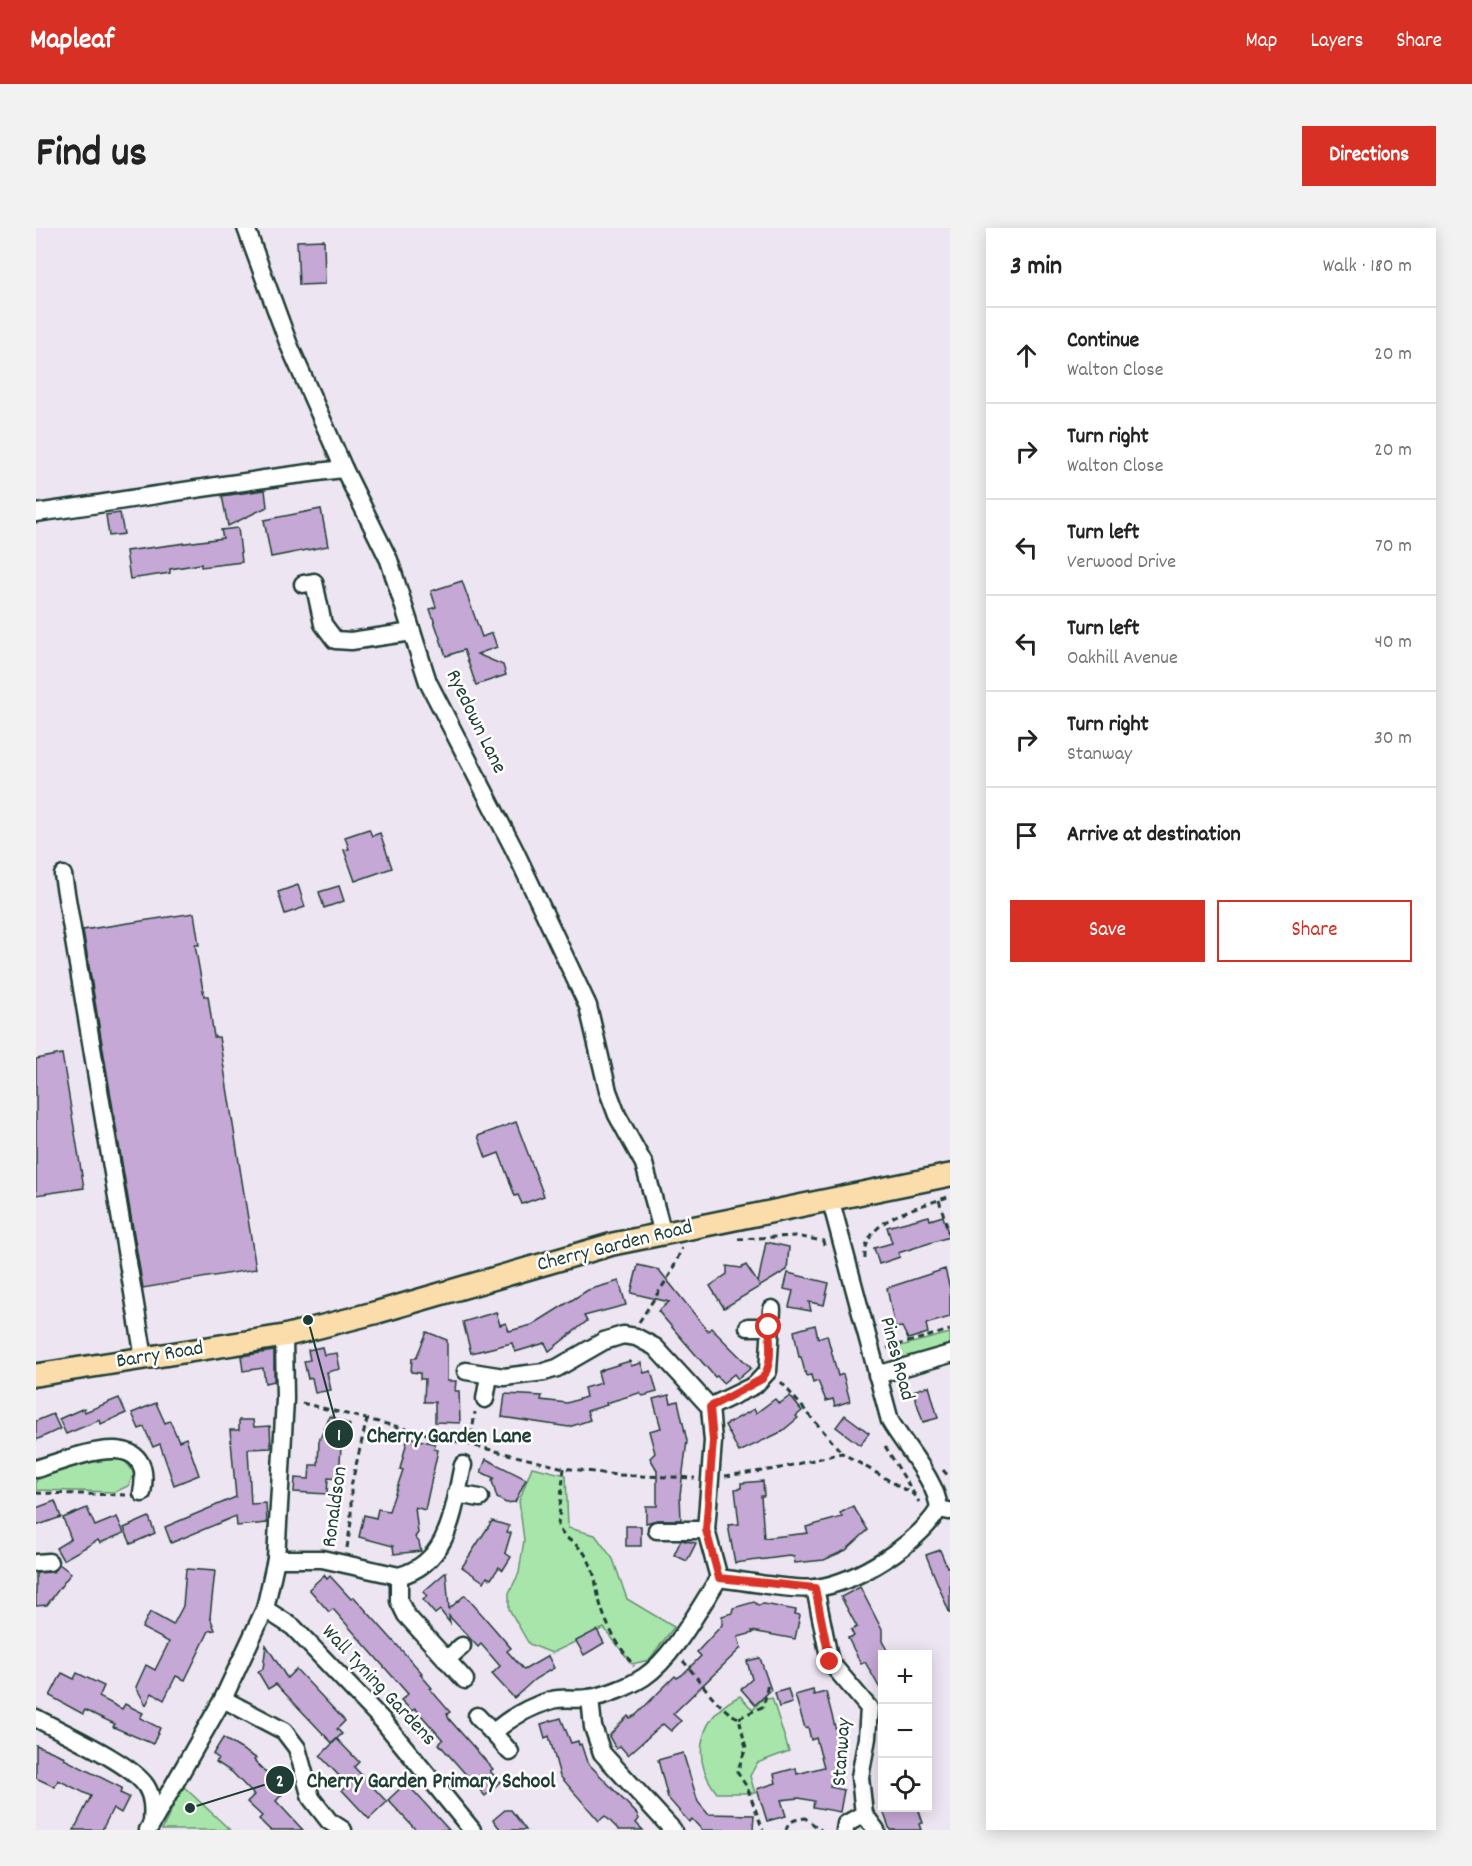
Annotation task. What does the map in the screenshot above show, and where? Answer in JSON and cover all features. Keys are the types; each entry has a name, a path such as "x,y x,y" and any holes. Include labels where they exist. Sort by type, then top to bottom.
{"main road":[{"name":"Cherry Garden Road","path":"284,1336 378,1312 613,1244 673,1237 830,1198 941,1177"},
{"name":"Barry Road","path":"36,1375 284,1336"}],"street":[{"name":"Ryedown Lane","path":"251,230 289,345 344,469 389,560 428,682 515,851 588,1006 616,1115 644,1164 673,1237"},
{"path":"36,513 160,496 243,480 344,469"},
{"path":"303,584 314,582 323,624 335,640 351,641 412,632"},
{"path":"63,875 144,1358"},
{"name":"Pines Road","path":"830,1198 890,1421 905,1448 933,1484 940,1514"},
{"path":"710,1407 755,1385 762,1379 768,1367 772,1309"},
{"path":"748,1326 769,1327"},
{"path":"466,1371 489,1376 544,1372 557,1368 604,1341 623,1335 636,1337 655,1347 710,1407 713,1441 706,1530 719,1578 672,1649 644,1677 590,1698 555,1699 524,1711 508,1720 493,1733"},
{"path":"150,1826 223,1699 265,1609 276,1559 285,1399 284,1336"},
{"path":"877,1375 949,1359"},
{"path":"485,1399 489,1376"},
{"path":"36,1469 103,1449 124,1450 141,1462 144,1480 142,1493"},
{"path":"276,1559 322,1559 399,1576 424,1565 442,1546 463,1465"},
{"path":"456,1494 480,1498"},
{"path":"719,1578 815,1588 857,1574 876,1564 923,1531 940,1514"},
{"path":"657,1530 706,1530"},
{"path":"399,1576 399,1601 406,1615 465,1680"},
{"name":"Stanway","path":"815,1588 830,1662 876,1706 860,1777 864,1814 846,1827"},
{"name":"Wall Tyning Gardens","path":"265,1609 293,1627 383,1720 472,1830"},
{"path":"446,1660 462,1646"},
{"path":"590,1698 593,1727 602,1753 673,1830"},
{"path":"223,1699 284,1731 297,1748 311,1798 329,1821 343,1830"},
{"path":"477,1716 510,1752"},
{"path":"36,1718 132,1772 146,1786 153,1803 150,1826"},
{"path":"864,1814 876,1830"}],"path":[{"path":"941,1177 939,1200 950,1236"},
{"path":"865,1263 866,1243 882,1222 950,1196"},
{"path":"726,1240 796,1236 823,1241 827,1252"},
{"path":"636,1337 640,1318 671,1273 681,1252 673,1237"},
{"path":"884,1337 887,1348 950,1330"},
{"path":"768,1367 842,1453 916,1496 940,1514"},
{"path":"285,1399 564,1468 616,1474 710,1479 776,1468 842,1453"},
{"path":"470,1446 475,1406 485,1399"},
{"name":"Ronaldson","path":"343,1564 351,1522 351,1486 367,1419"},
{"path":"882,1440 916,1496"},
{"path":"564,1468 558,1526 560,1533 583,1551 594,1569 598,1595 609,1630 644,1677"},
{"path":"943,1469 950,1477"},
{"path":"36,1492 122,1496 142,1493"},
{"path":"672,1649 708,1688 719,1705 739,1718 746,1748 738,1772 752,1799 763,1830"},
{"path":"739,1718 758,1711 764,1706 768,1682"},
{"path":"786,1830 787,1825 796,1819 806,1818 821,1830"}],"green space":[{"path":"950,1333 950,1347 903,1359 896,1358 893,1348"},
{"path":"103,1456 118,1458 128,1465 134,1474 128,1486 115,1492 36,1490 36,1480"},
{"path":"532,1467 566,1475 568,1528 595,1535 613,1559 627,1599 674,1627 649,1660 632,1664 604,1628 552,1653 529,1644 509,1609 509,1593 519,1573 524,1540 519,1501"},
{"path":"740,1696 753,1710 761,1700 772,1698 789,1751 757,1763 750,1776 755,1793 717,1793 703,1765 701,1751 703,1738 716,1714 726,1704"},
{"path":"183,1786 230,1830 162,1830"}],"building":[{"path":"324,240 325,284 299,285 297,241"},
{"path":"265,490 267,507 228,526 222,496"},
{"path":"321,509 328,546 271,557 264,520"},
{"path":"120,513 124,534 109,536 106,515"},
{"path":"238,528 242,562 201,567 201,564 170,569 170,573 130,579 126,551 223,538 221,530"},
{"path":"462,581 482,637 492,633 497,647 477,654 503,665 506,675 476,685 464,650 446,656 430,609 436,607 431,591"},
{"path":"369,829 372,836 380,833 392,868 355,881 344,850 349,849 345,837"},
{"path":"298,885 305,907 285,914 278,892"},
{"path":"339,886 344,901 324,908 319,892"},
{"path":"194,913 199,945 195,945 204,996 208,996 214,1037 219,1037 256,1269 143,1288 83,930"},
{"path":"62,1054 84,1188 36,1195 36,1059"},
{"path":"516,1122 544,1196 522,1204 518,1195 515,1196 499,1153 486,1158 478,1136"},
{"path":"929,1216 930,1220 943,1216 949,1237 898,1253 900,1257 879,1264 874,1248 892,1243 887,1227"},
{"path":"766,1242 789,1247 787,1270 724,1308 710,1286 727,1274 727,1266 741,1268 746,1265 758,1283"},
{"path":"638,1265 659,1270 708,1331 711,1328 751,1368 738,1379 734,1374 723,1383 717,1376 715,1377 658,1311 669,1302 631,1293"},
{"path":"945,1269 950,1289 950,1317 926,1324 928,1333 908,1339 902,1327 895,1328 887,1288"},
{"path":"788,1273 829,1283 824,1305 809,1302 811,1311 789,1307 793,1291 784,1289"},
{"path":"619,1281 626,1305 584,1316 587,1321 549,1351 545,1343 515,1352 512,1343 471,1353 463,1322 496,1312 500,1325 506,1323 509,1331 532,1325 588,1290"},
{"path":"815,1325 818,1338 827,1335 838,1376 843,1374 850,1401 835,1406 833,1399 826,1401 818,1381 813,1383 811,1375 806,1376 801,1357 799,1357 794,1331"},
{"path":"427,1332 447,1340 447,1381 456,1381 455,1391 459,1391 460,1423 435,1422 435,1402 424,1402 425,1379 420,1379 420,1373 411,1372 412,1358 416,1358"},
{"path":"322,1347 324,1355 337,1353 340,1369 327,1372 331,1390 315,1393 312,1378 308,1379 304,1361 310,1360 308,1350"},
{"path":"274,1351 274,1381 265,1383 263,1368 243,1371 241,1356"},
{"path":"630,1361 631,1366 641,1363 644,1373 651,1371 657,1392 643,1396 639,1393 606,1403 607,1405 587,1411 590,1420 569,1427 502,1417 505,1394 542,1396 541,1400 567,1403 586,1397 584,1388 601,1383 598,1372"},
{"path":"929,1386 938,1418 923,1422 913,1391"},
{"path":"669,1395 671,1403 678,1401 687,1441 680,1495 681,1520 657,1520 646,1523 646,1506 657,1506 657,1470 650,1458 655,1453 649,1431 661,1428 653,1399"},
{"path":"790,1396 802,1411 796,1416 798,1418 781,1432 739,1452 725,1425 754,1409 756,1413 775,1399 779,1404"},
{"path":"119,1398 126,1413 101,1424 100,1420 66,1434 59,1419 84,1408 85,1412"},
{"path":"156,1403 165,1423 170,1421 179,1441 186,1438 199,1475 174,1485 160,1444 153,1447 144,1427 139,1429 132,1413"},
{"path":"53,1414 60,1429 36,1440 36,1421"},
{"path":"845,1415 869,1433 860,1445 836,1427"},
{"path":"330,1416 350,1425 341,1446 339,1479 328,1478 327,1494 294,1492 295,1478 309,1479 310,1465 318,1465 319,1441"},
{"path":"239,1420 253,1420 254,1427 270,1426 271,1448 248,1449 251,1504 266,1503 267,1523 237,1526 236,1516 171,1543 165,1527 236,1497 230,1430 239,1430"},
{"path":"408,1437 435,1444 434,1449 438,1450 425,1510 415,1507 418,1533 415,1537 421,1551 394,1554 393,1546 359,1537 364,1515 376,1518 378,1509 389,1511 403,1470 400,1469"},
{"path":"486,1459 526,1479 515,1502 506,1503 497,1498 492,1481 494,1478 481,1472"},
{"path":"763,1481 764,1496 761,1496 764,1538 808,1533 806,1527 842,1517 840,1513 853,1506 868,1530 846,1550 824,1560 795,1563 794,1557 789,1556 735,1563 728,1525 739,1524 735,1489 741,1488 741,1483"},
{"path":"55,1501 61,1517 36,1526 36,1508"},
{"path":"87,1508 95,1526 117,1517 124,1533 100,1543 98,1540 63,1560 56,1548 71,1539 63,1518"},
{"path":"149,1517 155,1533 131,1544 124,1528"},
{"path":"492,1521 509,1526 507,1532 511,1533 505,1553 511,1557 503,1570 499,1567 491,1579 487,1577 484,1582 462,1567"},
{"path":"626,1526 641,1526 641,1546 626,1546"},
{"path":"681,1540 696,1543 687,1561 674,1555"},
{"path":"940,1550 947,1567 950,1566 950,1614 926,1555"},
{"path":"59,1564 71,1573 47,1605 36,1606 36,1573 53,1572"},
{"path":"186,1569 215,1571 210,1617 215,1630 209,1631 185,1680 176,1676 164,1700 152,1693 146,1705 136,1687 146,1665 155,1670 169,1642 142,1628 150,1612 173,1625 183,1606"},
{"path":"446,1572 449,1609 465,1595 511,1648 507,1651 524,1670 548,1656 554,1668 535,1679 514,1698 492,1674 500,1666 481,1644 478,1647 449,1616 450,1623 440,1610 435,1614 423,1600 427,1596 423,1592"},
{"path":"324,1575 327,1579 330,1576 351,1599 354,1597 422,1673 420,1674 432,1688 430,1689 450,1712 447,1714 449,1719 493,1769 490,1771 500,1782 485,1796 439,1744 443,1740 415,1708 412,1711 401,1700 408,1694 333,1609 329,1612 309,1589"},
{"path":"860,1587 882,1630 882,1641 887,1650 878,1650 878,1685 865,1662 861,1664 848,1638 854,1636 851,1630 857,1627 841,1597"},
{"path":"754,1602 758,1605 796,1610 795,1614 800,1615 795,1639 752,1631 753,1633 738,1637 741,1648 673,1714 681,1721 671,1731 663,1724 628,1755 620,1746 616,1749 609,1736 618,1726 628,1716 630,1718 636,1715 675,1676 677,1678 682,1675 701,1656 697,1652 722,1625 722,1616 732,1613 733,1608"},
{"path":"597,1630 604,1643 584,1655 576,1641"},
{"path":"266,1645 287,1678 296,1669 345,1721 337,1729 342,1734 332,1743 276,1684 268,1689 258,1672 263,1669"},
{"path":"760,1658 771,1690 755,1705 741,1689 752,1679 747,1661"},
{"path":"62,1673 74,1679 77,1673 104,1686 99,1697 122,1709 125,1704 143,1713 140,1718 160,1728 153,1744 113,1727 115,1724 85,1710 83,1714 50,1696"},
{"path":"788,1689 792,1703 779,1707 775,1693"},
{"path":"813,1690 814,1695 826,1692 836,1731 841,1730 845,1744 839,1745 843,1760 834,1763 830,1787 844,1790 840,1812 813,1807 814,1801 799,1798 781,1800 786,1816 767,1821 757,1789 776,1783 774,1774 796,1768 797,1774 824,1767 816,1738 811,1740 808,1727 805,1728 795,1695"},
{"path":"561,1718 571,1743 578,1741 579,1745 581,1744 587,1762 637,1814 639,1819 636,1823 643,1830 619,1830 605,1816 599,1821 560,1776 549,1736 545,1738 541,1724"},
{"path":"223,1738 256,1758 254,1760 284,1792 276,1801 303,1830 270,1830 259,1819 262,1816 247,1802 254,1795 232,1772 216,1762 218,1758 213,1754"},
{"path":"337,1739 359,1762 354,1767 387,1802 369,1819 342,1790 348,1785 320,1756"},
{"path":"36,1745 65,1757 64,1759 122,1788 120,1793 129,1797 121,1813 113,1808 102,1830 74,1830 91,1796 58,1780 55,1787 36,1778"},
{"path":"683,1753 698,1802 708,1814 754,1815 753,1830 702,1830 692,1819 689,1822 668,1798 658,1760"},
{"path":"406,1783 449,1830 416,1830 388,1800"},
{"path":"505,1810 511,1810 526,1830 501,1830 493,1820"},
{"path":"883,1812 919,1812 923,1823 919,1824 921,1830 890,1830"}],"place":[{"name":"Cherry Garden Lane","path":"308,1320"},
{"name":"Cherry Garden Primary School","path":"190,1808"}],"route":[{"path":"769,1327 768,1371 755,1385 710,1407 713,1441 706,1530 719,1578 815,1588 830,1662"}]}
